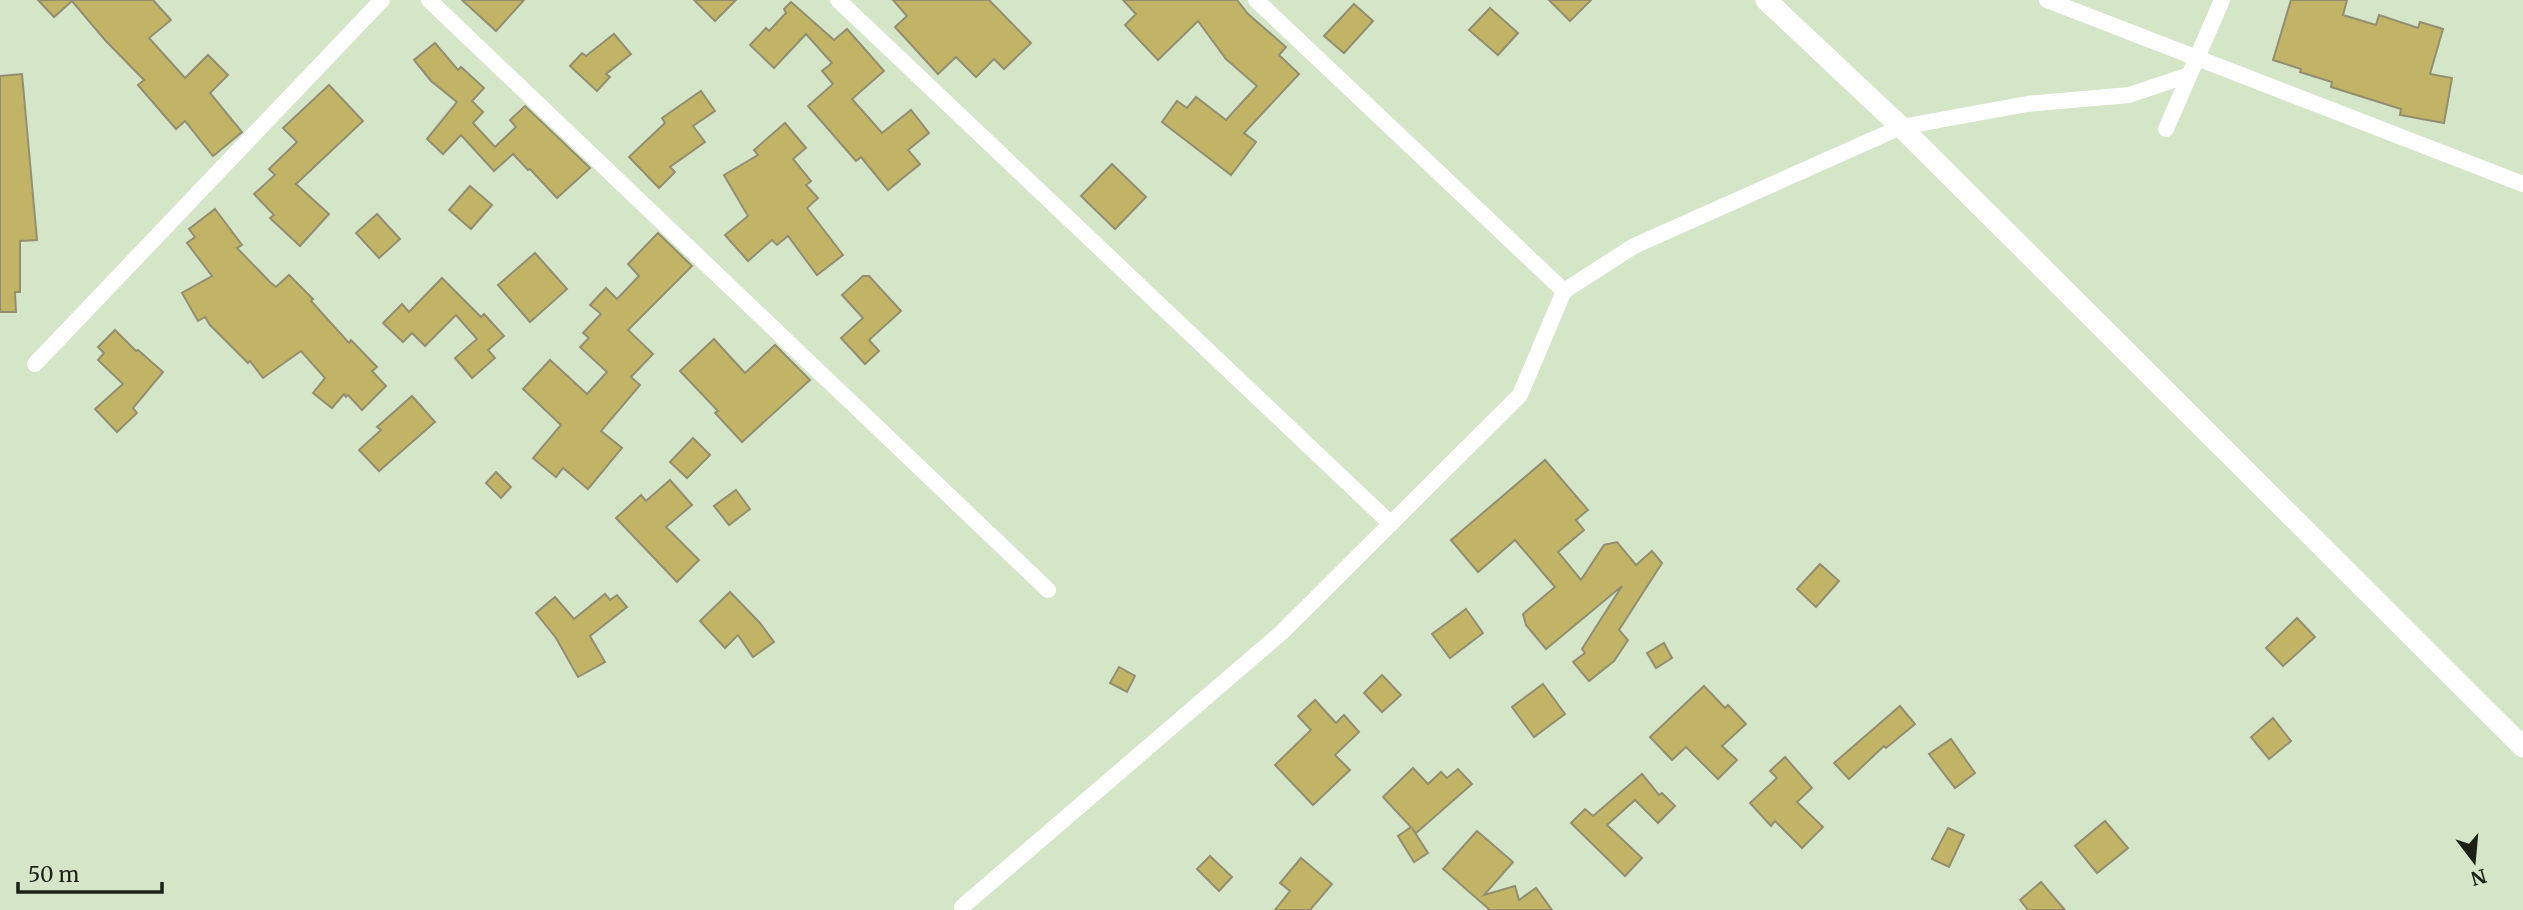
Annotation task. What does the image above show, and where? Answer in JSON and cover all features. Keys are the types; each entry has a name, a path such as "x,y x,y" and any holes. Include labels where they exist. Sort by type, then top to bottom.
{"street":[{"path":"35,364 382,0"},
{"path":"429,0 1048,590"},
{"path":"838,0 1391,524"},
{"path":"1256,0 1564,291"},
{"path":"1766,0 1900,127 2523,747"},
{"path":"2047,0 2523,184"},
{"path":"2166,129 2222,0"},
{"path":"962,907 1281,632 1520,395 1564,291 1634,246 1900,127 2027,104 2129,95 2189,75"}],"building":[{"path":"38,0 153,0 171,20 149,38 185,78 208,55 228,75 210,93 242,132 213,156 185,121 176,129 138,85 144,80 72,1 54,17"},
{"path":"462,0 524,0 496,31"},
{"path":"694,0 736,0 715,21"},
{"path":"893,0 989,0 1031,43 1004,69 994,59 976,77 956,57 938,74 895,27 907,16"},
{"path":"1123,0 1237,0 1248,14 1286,47 1279,55 1299,74 1244,133 1256,142 1231,175 1162,122 1177,101 1187,108 1196,97 1226,120 1257,86 1226,59 1198,21 1158,60 1125,25 1136,14"},
{"path":"1549,0 1591,0 1570,21"},
{"path":"2291,0 2347,0 2343,15 2376,25 2379,15 2418,28 2420,22 2443,29 2430,74 2452,78 2444,123 2400,115 2401,109 2331,87 2332,82 2273,60"},
{"path":"791,2 834,40 847,29 884,71 852,99 882,133 911,110 929,133 908,150 920,164 888,190 861,157 856,161 808,106 833,84 822,71 832,63 806,34 774,68 750,45 766,28 769,31 786,13 784,9"},
{"path":"1354,4 1373,21 1344,53 1324,36"},
{"path":"1490,8 1518,33 1498,55 1469,30"},
{"path":"614,34 631,54 606,74 610,77 597,91 570,66 582,53 586,56"},
{"path":"435,43 458,70 461,67 484,88 472,101 483,112 473,123 495,147 516,127 510,120 525,106 590,168 557,198 513,154 494,171 461,135 443,154 427,139 457,102 431,81 414,60"},
{"path":"22,74 37,240 20,241 20,292 15,292 16,312 0,312 0,76"},
{"path":"329,85 363,121 296,184 329,214 300,246 270,218 274,215 254,194 275,175 269,169 297,142 283,128"},
{"path":"701,91 715,111 693,126 705,142 670,167 675,172 659,188 629,157 665,123 662,118"},
{"path":"785,123 806,148 793,159 811,181 806,185 818,198 807,208 843,255 817,275 788,236 777,245 772,240 748,261 725,235 748,216 724,175 758,155 754,150"},
{"path":"1112,164 1146,197 1115,229 1081,196"},
{"path":"470,186 492,205 471,229 449,210"},
{"path":"215,209 242,245 237,248 270,282 276,287 289,275 313,299 311,301 349,343 351,340 377,367 372,371 386,386 362,410 348,395 346,397 344,394 332,408 313,393 325,378 301,351 263,378 250,361 248,363 205,317 198,321 182,293 212,276 187,243 195,237 189,229"},
{"path":"377,214 400,239 379,258 356,233"},
{"path":"658,233 692,266 628,330 653,354 631,377 640,385 601,431 622,448 588,489 563,468 556,477 533,458 561,425 523,389 550,360 587,394 607,372 580,347 589,338 583,333 601,314 590,305 606,288 617,299 639,276 628,264"},
{"path":"535,253 567,289 530,322 498,285"},
{"path":"863,276 869,276 901,311 869,340 879,351 865,364 841,338 863,318 842,295"},
{"path":"442,278 481,317 484,314 504,336 488,350 495,358 472,378 455,358 477,339 456,315 425,346 412,333 403,342 383,323 402,304 409,312"},
{"path":"115,330 163,372 133,408 137,413 117,432 95,409 123,384 98,360 104,353 98,347"},
{"path":"714,339 745,373 775,345 810,380 742,442 715,413 718,411 680,371"},
{"path":"412,396 435,422 379,471 359,450 381,430 377,427"},
{"path":"693,438 710,455 687,478 670,462"},
{"path":"1545,460 1588,510 1576,520 1584,530 1558,552 1581,580 1604,545 1617,542 1636,565 1652,551 1662,563 1619,630 1628,640 1614,661 1589,681 1573,662 1585,653 1582,649 1622,586 1546,649 1526,625 1523,614 1555,587 1515,540 1478,572 1451,540"},
{"path":"496,472 511,487 501,498 486,483"},
{"path":"670,480 692,505 666,527 699,560 677,582 616,518 641,495 646,501"},
{"path":"736,490 750,509 729,525 714,506"},
{"path":"1820,564 1839,581 1816,607 1797,589"},
{"path":"730,592 774,642 753,657 738,635 725,648 700,621"},
{"path":"605,594 610,600 617,595 627,607 590,636 605,662 578,677 556,638 536,613 555,597 574,619"},
{"path":"1466,609 1483,633 1450,658 1432,634"},
{"path":"2297,618 2315,637 2283,666 2266,648"},
{"path":"1664,643 1672,658 1656,668 1647,653"},
{"path":"1119,667 1135,676 1127,692 1110,683"},
{"path":"1382,675 1401,695 1382,712 1364,693"},
{"path":"1543,684 1565,714 1534,737 1512,707"},
{"path":"1704,686 1725,708 1728,705 1746,724 1722,746 1737,760 1718,779 1686,747 1672,760 1650,737"},
{"path":"1315,700 1336,723 1344,715 1359,732 1335,755 1350,770 1313,805 1275,765 1311,730 1298,716"},
{"path":"1900,706 1915,724 1886,748 1884,746 1849,779 1834,763"},
{"path":"2273,718 2291,741 2269,759 2251,737"},
{"path":"1951,739 1975,773 1955,788 1929,754"},
{"path":"1785,757 1812,788 1797,802 1823,827 1802,848 1775,821 1771,826 1750,803 1777,778 1770,771"},
{"path":"1413,768 1428,784 1441,772 1447,778 1458,769 1472,784 1416,833 1412,828 1428,853 1414,862 1398,836 1411,827 1383,797"},
{"path":"1642,774 1659,795 1662,793 1675,806 1658,823 1635,800 1607,825 1642,858 1625,876 1571,823 1585,809 1593,816"},
{"path":"2105,821 2128,848 2097,873 2075,846"},
{"path":"1948,828 1964,835 1949,867 1932,859"},
{"path":"1477,831 1513,862 1484,895 1515,886 1519,900 1536,888 1552,910 1490,910 1443,869"},
{"path":"1210,856 1232,877 1219,891 1197,869"},
{"path":"1301,858 1332,884 1310,910 1275,910 1290,891 1280,883"},
{"path":"2041,882 2065,910 2028,910 2020,900"}]}
